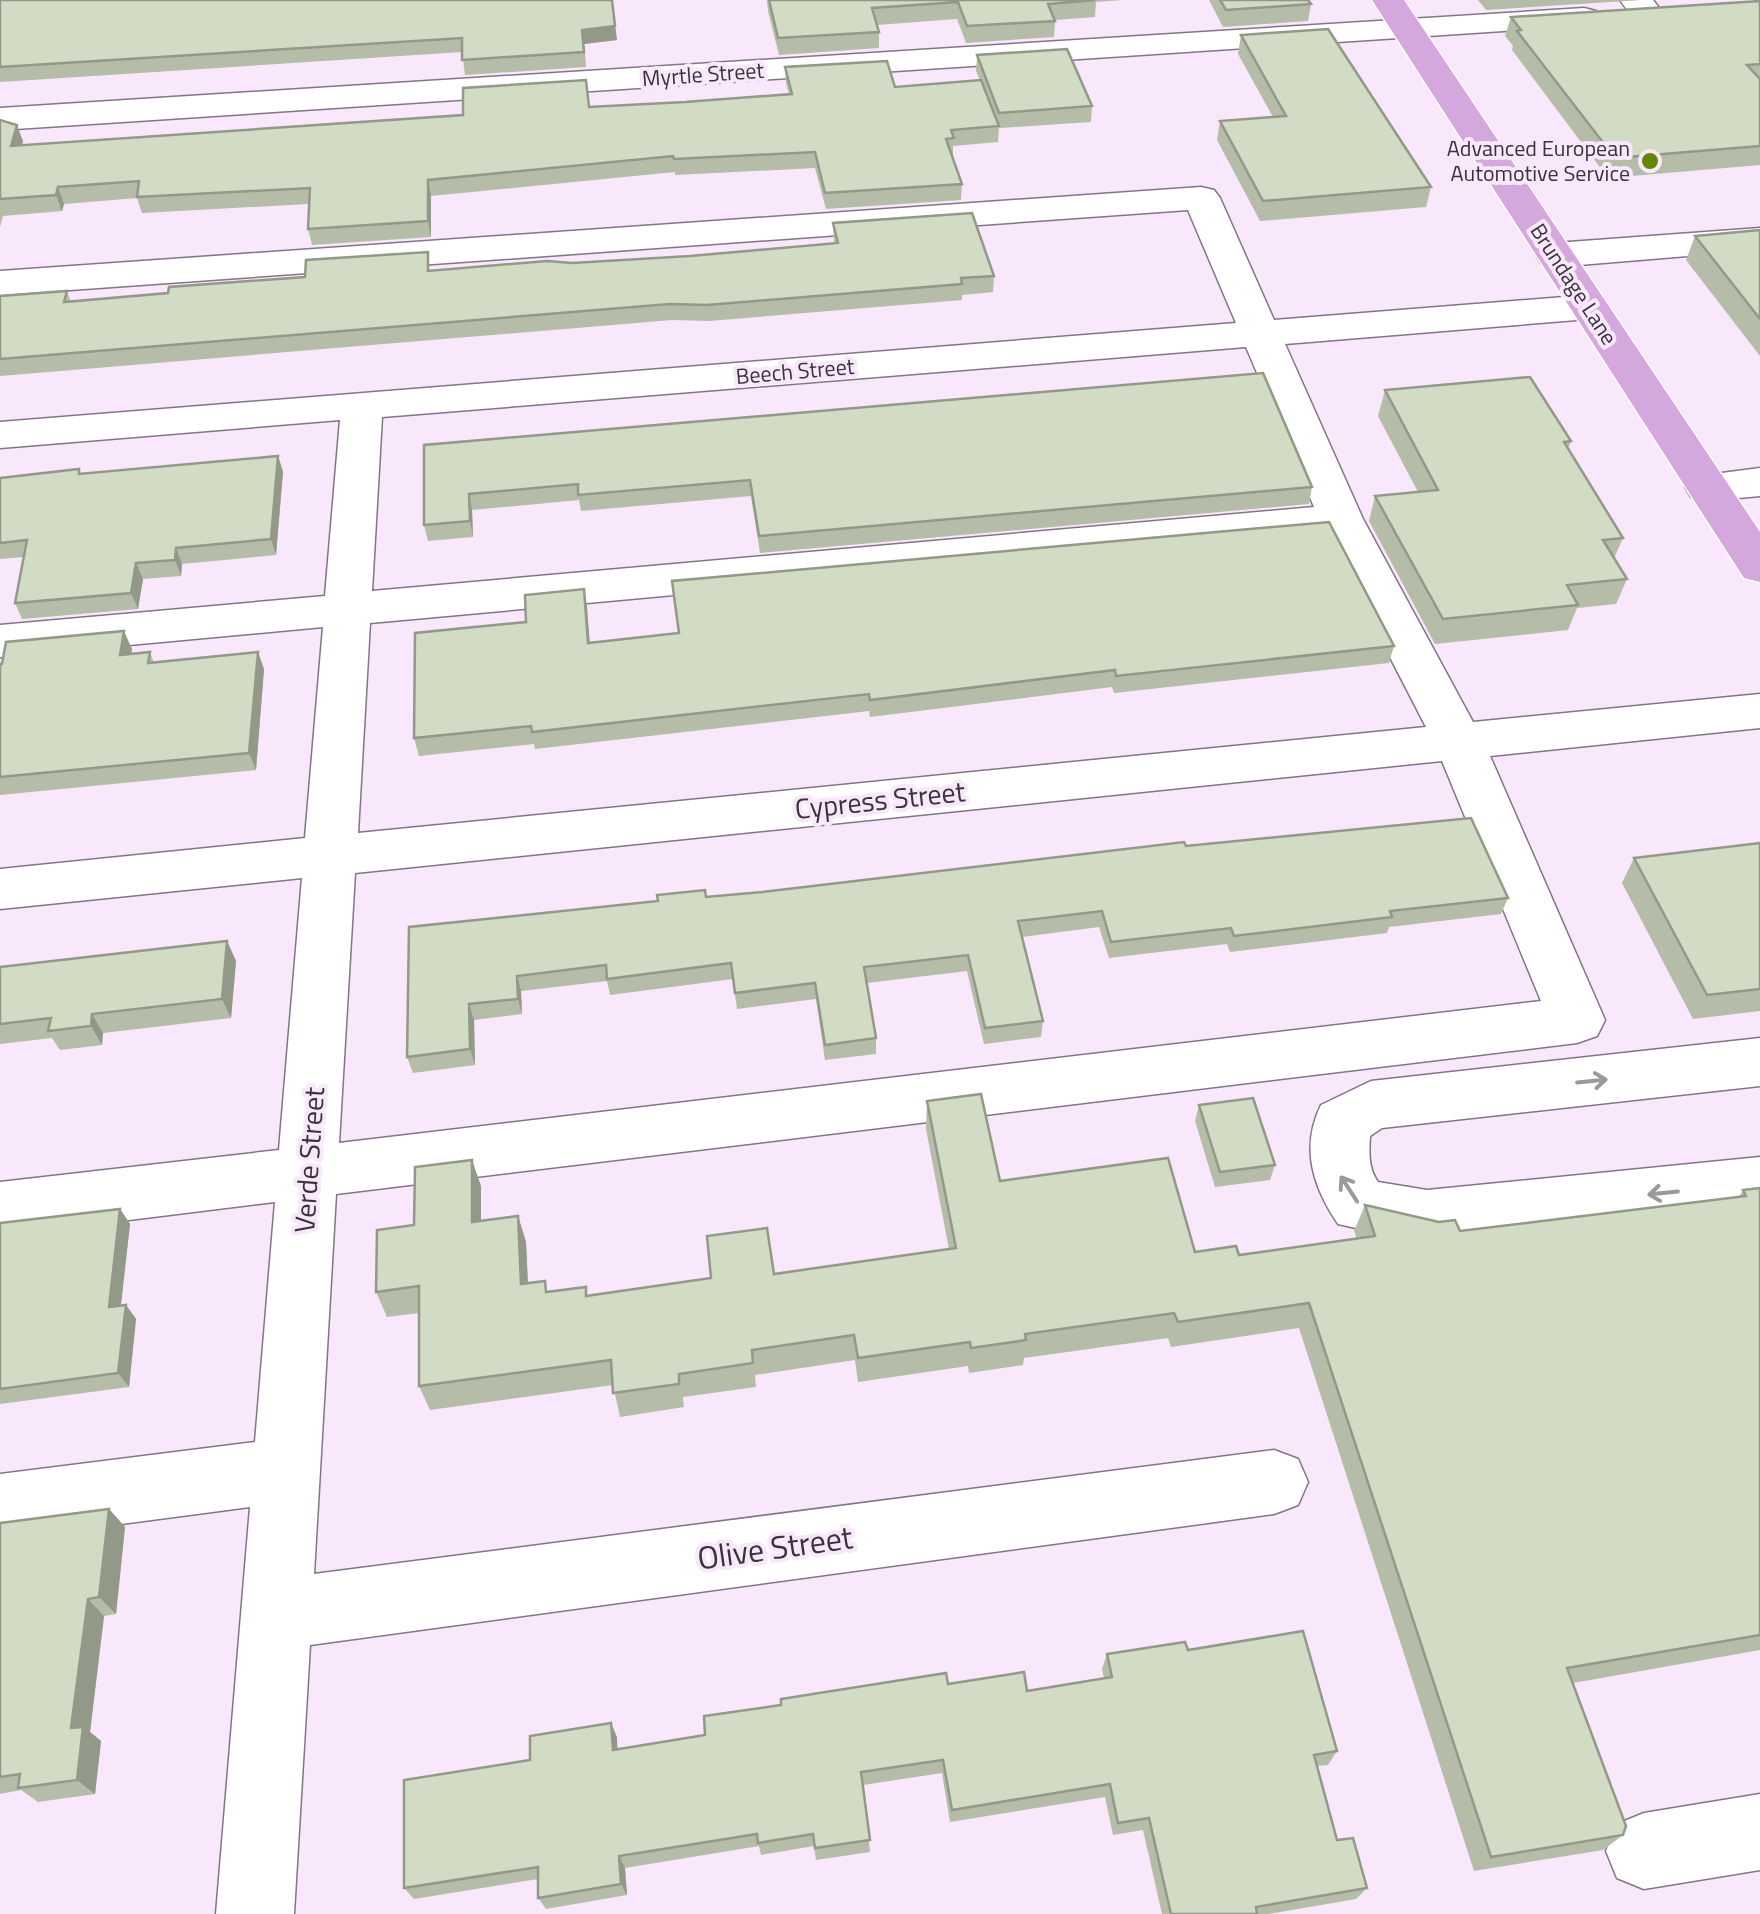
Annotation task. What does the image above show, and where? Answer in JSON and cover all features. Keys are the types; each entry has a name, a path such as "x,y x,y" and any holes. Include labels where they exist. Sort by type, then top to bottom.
{"main road":[{"name":"Brundage Lane","path":"1397,15 1760,567"}],"street":[{"name":"Myrtle Street","path":"0,119 1397,15 1641,7 1684,11"},
{"path":"0,283 1201,198 1342,519 1459,742 1576,1020 0,1210"},
{"path":"1555,255 1760,238"},
{"name":"Beech Street","path":"0,435 1589,307"},
{"name":"Verde Street","path":"255,1914 362,406"},
{"path":"1707,487 1760,482"},
{"path":"0,642 1342,519"},
{"name":"Cypress Street","path":"0,889 1760,712"},
{"path":"1760,1062 1370,1106 1342,1124 1337,1159 1341,1181 1360,1205 1427,1217 1760,1183"},
{"path":"0,1507 287,1470"},
{"name":"Olive Street","path":"277,1614 1274,1482"},
{"path":"1644,1851 1760,1832"}],"building":[{"path":"0,0 612,0 615,26 582,30 584,52 462,60 462,38 0,67"},
{"path":"769,0 1095,0 1048,4 1055,21 967,26 958,2 872,8 879,32 778,38"},
{"path":"1220,0 1308,0 1311,4 1226,10"},
{"path":"1760,1 1760,64 1747,65 1760,79 1760,146 1615,158 1517,31 1521,30 1511,17"},
{"path":"1328,29 1431,187 1263,201 1220,121 1286,116 1241,35"},
{"path":"1067,49 1092,106 999,113 977,55"},
{"path":"887,61 895,87 981,80 999,126 951,130 954,138 946,139 962,184 825,193 815,152 674,159 673,156 428,180 428,221 308,229 310,188 137,197 139,181 58,187 56,195 0,199 0,120 17,125 11,146 463,115 463,88 586,80 589,107 685,102 792,94 785,67"},
{"path":"972,213 994,276 961,278 962,284 0,359 0,296 67,291 64,302 168,293 169,287 305,277 306,260 428,252 428,271 547,261 690,256 838,243 833,223"},
{"path":"1760,230 1760,319 1695,236"},
{"path":"1263,373 1312,487 759,536 750,480 578,495 578,484 469,494 470,521 424,525 424,445"},
{"path":"1530,377 1571,441 1564,442 1623,538 1603,540 1627,579 1567,585 1578,605 1443,619 1375,496 1438,490 1385,390"},
{"path":"278,456 271,539 176,548 175,560 136,563 131,593 15,603 27,540 0,543 0,478"},
{"path":"1329,522 1394,646 1116,676 1115,670 870,700 869,694 532,732 531,726 414,738 415,633 526,622 525,595 584,589 588,643 679,633 672,581"},
{"path":"124,631 120,655 150,652 148,663 258,652 249,753 0,777 0,664 6,642"},
{"path":"1471,818 1508,898 1390,911 1392,917 1234,936 1231,928 1111,942 1102,911 1018,921 1043,1021 985,1028 968,955 864,967 876,1038 825,1045 815,983 735,993 731,963 607,979 606,965 517,976 518,999 469,1004 470,1049 407,1057 409,927 658,901 657,895 705,890 706,897 762,892 1184,842 1186,846"},
{"path":"1760,843 1760,989 1707,995 1634,858"},
{"path":"227,941 222,999 92,1014 91,1026 48,1031 51,1018 0,1024 0,967"},
{"path":"981,1094 1000,1181 1168,1158 1195,1252 1236,1246 1239,1255 1375,1236 1365,1205 1439,1222 1455,1220 1460,1231 1746,1196 1743,1190 1760,1188 1760,1635 1567,1668 1626,1826 1623,1835 1491,1857 1309,1303 1178,1322 1174,1313 1025,1334 1026,1340 971,1348 970,1342 858,1358 854,1335 752,1350 753,1363 679,1374 679,1384 613,1393 611,1360 419,1386 419,1286 376,1292 377,1230 414,1225 415,1167 472,1160 472,1222 518,1216 521,1284 545,1281 546,1292 586,1287 586,1296 711,1278 707,1236 767,1228 774,1274 956,1248 927,1101"},
{"path":"1253,1098 1275,1165 1220,1172 1199,1105"},
{"path":"120,1209 109,1307 126,1305 118,1373 0,1389 0,1223"},
{"path":"109,1509 99,1597 88,1599 71,1728 83,1727 77,1780 18,1788 20,1774 0,1777 0,1523"},
{"path":"1303,1631 1337,1751 1314,1755 1337,1840 1353,1838 1367,1888 1256,1907 1257,1914 1171,1914 1149,1818 1118,1823 1110,1784 952,1810 943,1760 861,1772 870,1840 815,1848 813,1834 758,1843 757,1834 619,1856 621,1884 538,1898 538,1867 404,1888 404,1780 530,1760 530,1736 611,1723 613,1750 705,1735 704,1716 781,1705 781,1699 946,1673 948,1684 1024,1672 1027,1691 1112,1677 1107,1654 1185,1642 1188,1650"}],"place":[{"name":"Advanced European Automotive Service","path":"1650,161"}]}
